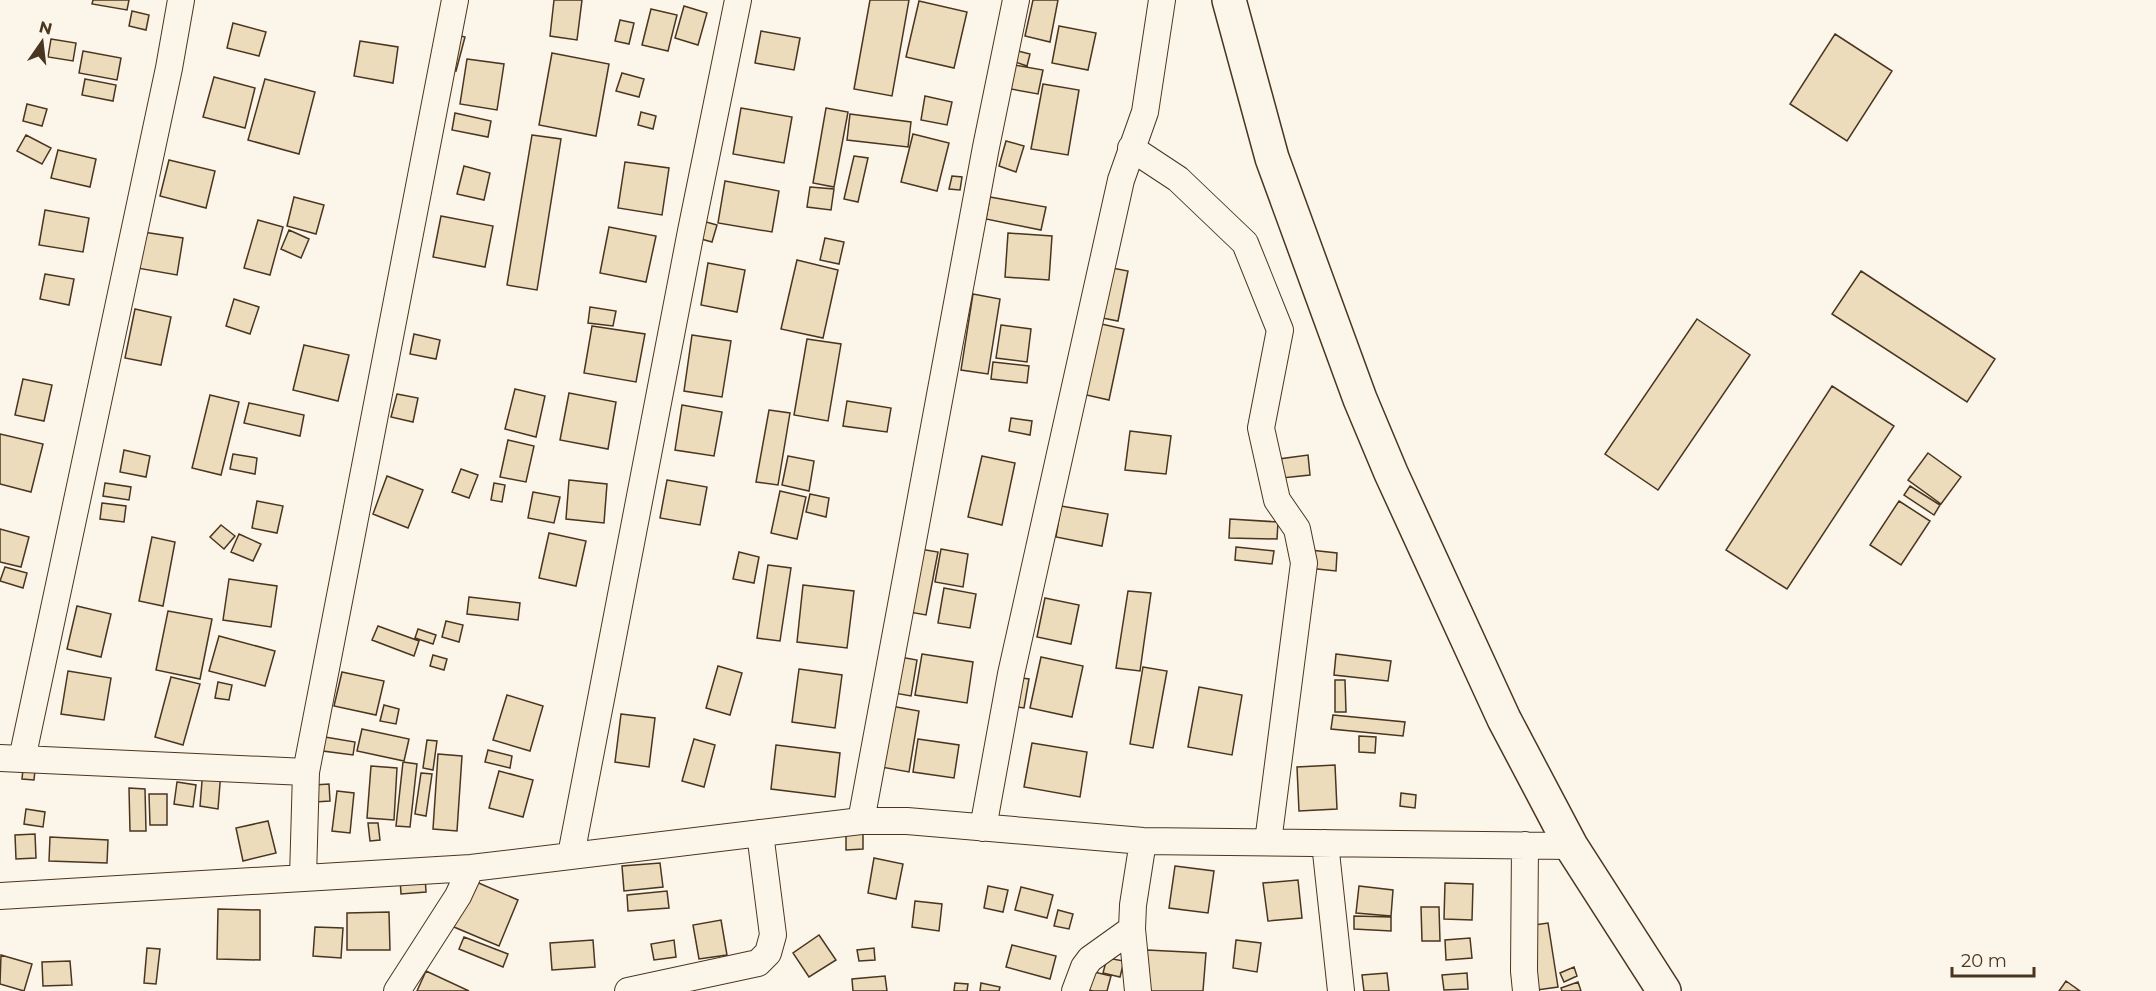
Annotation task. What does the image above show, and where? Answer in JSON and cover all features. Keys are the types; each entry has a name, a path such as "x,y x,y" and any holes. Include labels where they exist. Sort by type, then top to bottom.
{"highway":[{"path":"1229,0 1272,158 1360,399 1390,473 1504,719 1570,846 1664,991"}],"street":[{"path":"181,0 169,68 11,758 306,772"},
{"path":"303,877 306,772 455,0"},
{"path":"571,855 691,231 738,0"},
{"path":"861,821 986,147 1016,0"},
{"path":"983,828 1011,674 1121,180 1145,112 1162,0"},
{"path":"1131,148 1178,179 1245,243 1280,330 1261,428 1277,500 1297,529 1304,563 1268,842"},
{"path":"0,896 471,868 861,821 906,821 1143,841 1570,846"},
{"path":"628,991 758,963 768,953 773,935 760,833"},
{"path":"1138,991 1132,929 1133,905 1143,841"},
{"path":"1326,843 1341,991"},
{"path":"1525,845 1524,971 1526,991"},
{"path":"397,991 458,896 471,868"},
{"path":"1075,991 1090,959 1132,929"}],"building":[{"path":"93,0 129,0 127,10 92,4"},
{"path":"554,0 582,0 577,40 550,36"},
{"path":"870,0 909,0 892,96 854,89"},
{"path":"1033,0 1058,0 1050,42 1025,36"},
{"path":"919,1 967,12 954,68 906,57"},
{"path":"684,6 707,13 698,45 675,38"},
{"path":"651,9 677,15 668,51 642,45"},
{"path":"132,11 149,15 146,30 129,26"},
{"path":"620,20 634,23 629,44 615,41"},
{"path":"233,23 266,32 259,56 227,48"},
{"path":"1059,26 1096,33 1088,70 1052,63"},
{"path":"761,31 800,38 794,70 755,63"},
{"path":"453,34 465,37 456,71 444,68"},
{"path":"1835,34 1892,71 1847,141 1790,104"},
{"path":"51,39 76,43 73,61 48,57"},
{"path":"360,41 398,47 393,83 354,76"},
{"path":"83,51 121,58 117,80 79,73"},
{"path":"1018,51 1030,54 1027,66 1015,62"},
{"path":"552,53 609,64 596,136 539,125"},
{"path":"467,59 504,64 497,110 460,104"},
{"path":"1015,65 1043,70 1038,94 1011,89"},
{"path":"622,73 644,79 639,97 616,91"},
{"path":"214,77 255,88 245,128 203,117"},
{"path":"85,79 116,85 113,101 82,95"},
{"path":"265,79 315,92 299,154 248,140"},
{"path":"1043,84 1079,90 1068,155 1031,149"},
{"path":"925,96 952,102 947,125 921,120"},
{"path":"27,104 47,109 42,126 23,121"},
{"path":"741,108 792,117 784,163 733,154"},
{"path":"826,108 848,112 834,187 813,183"},
{"path":"641,112 656,116 653,129 638,125"},
{"path":"455,113 491,121 488,137 452,130"},
{"path":"850,114 911,122 908,147 847,140"},
{"path":"913,134 949,143 937,191 901,182"},
{"path":"26,135 51,148 42,164 17,151"},
{"path":"532,135 561,139 537,290 507,285"},
{"path":"1006,141 1024,146 1016,172 999,166"},
{"path":"58,150 96,159 90,187 51,178"},
{"path":"854,156 868,158 858,202 844,199"},
{"path":"169,160 215,171 206,208 160,196"},
{"path":"625,162 669,168 662,215 618,208"},
{"path":"464,166 490,173 484,200 457,194"},
{"path":"952,176 962,177 960,190 949,189"},
{"path":"725,181 779,191 772,232 718,223"},
{"path":"810,187 834,189 831,210 807,207"},
{"path":"294,197 324,205 316,234 287,226"},
{"path":"990,197 1046,207 1041,230 986,219"},
{"path":"45,210 89,218 83,252 39,245"},
{"path":"441,216 493,226 485,267 433,257"},
{"path":"258,220 283,227 270,275 244,268"},
{"path":"699,220 717,225 712,242 694,237"},
{"path":"609,227 656,236 646,282 600,273"},
{"path":"289,230 309,239 301,258 281,249"},
{"path":"143,232 183,238 177,275 137,268"},
{"path":"1008,233 1052,236 1049,280 1005,277"},
{"path":"825,238 844,242 839,264 820,260"},
{"path":"797,260 838,270 823,338 781,329"},
{"path":"708,263 745,270 737,312 701,305"},
{"path":"1107,267 1128,271 1118,321 1097,317"},
{"path":"1861,271 1995,359 1967,402 1832,314"},
{"path":"45,274 74,279 69,305 40,299"},
{"path":"973,294 1000,299 988,374 961,370"},
{"path":"234,299 259,307 250,334 226,326"},
{"path":"590,307 616,311 613,326 588,323"},
{"path":"135,309 171,317 161,365 125,358"},
{"path":"1697,319 1750,355 1658,490 1605,454"},
{"path":"1097,323 1124,329 1109,400 1082,394"},
{"path":"1001,325 1031,329 1027,362 996,358"},
{"path":"592,326 645,334 636,382 584,373"},
{"path":"414,334 440,340 436,359 410,354"},
{"path":"692,335 731,341 722,397 684,391"},
{"path":"807,339 841,344 828,421 794,415"},
{"path":"304,345 349,355 338,401 293,390"},
{"path":"993,362 1029,366 1027,383 991,379"},
{"path":"23,379 52,385 44,421 15,415"},
{"path":"1832,386 1894,426 1787,589 1726,550"},
{"path":"515,389 545,396 536,437 505,429"},
{"path":"569,393 616,402 608,449 560,440"},
{"path":"397,394 418,398 413,422 391,417"},
{"path":"210,395 239,402 221,475 192,468"},
{"path":"847,401 891,408 887,432 843,426"},
{"path":"249,403 304,415 300,436 244,423"},
{"path":"682,405 722,412 714,456 675,450"},
{"path":"769,410 790,413 778,485 756,482"},
{"path":"1011,418 1032,421 1030,435 1009,431"},
{"path":"1130,431 1171,436 1166,474 1125,470"},
{"path":"0,434 43,444 31,492 0,484"},
{"path":"508,440 534,446 526,482 500,477"},
{"path":"124,450 150,456 146,477 120,472"},
{"path":"1928,453 1961,477 1941,504 1908,480"},
{"path":"233,454 257,458 255,474 230,469"},
{"path":"1308,455 1310,475 1282,478 1279,459"},
{"path":"788,456 814,461 809,491 782,485"},
{"path":"982,456 1015,463 1002,525 968,517"},
{"path":"461,469 478,475 469,498 452,492"},
{"path":"387,476 423,490 408,528 373,514"},
{"path":"569,480 607,484 604,523 566,519"},
{"path":"667,480 707,487 700,525 660,518"},
{"path":"105,483 131,487 129,500 103,496"},
{"path":"494,483 505,485 502,502 491,500"},
{"path":"1910,486 1940,505 1934,515 1904,495"},
{"path":"780,491 806,497 797,539 771,533"},
{"path":"533,492 560,497 554,523 528,518"},
{"path":"810,494 829,498 826,517 806,512"},
{"path":"257,501 283,506 277,533 252,528"},
{"path":"1899,501 1930,521 1901,565 1870,545"},
{"path":"102,503 126,506 124,522 100,519"},
{"path":"1061,506 1108,514 1102,546 1056,537"},
{"path":"1230,519 1278,522 1277,539 1229,538"},
{"path":"221,525 235,536 224,549 210,537"},
{"path":"0,529 29,537 21,567 0,562"},
{"path":"549,533 586,541 576,586 539,578"},
{"path":"239,534 261,544 253,561 231,552"},
{"path":"152,537 175,542 163,606 139,601"},
{"path":"1236,547 1274,551 1272,564 1235,560"},
{"path":"920,549 938,552 926,615 909,612"},
{"path":"941,549 968,554 963,587 935,582"},
{"path":"1310,550 1337,553 1336,571 1308,568"},
{"path":"739,552 759,557 754,583 733,579"},
{"path":"768,565 791,568 780,641 757,638"},
{"path":"5,567 27,573 23,588 0,581"},
{"path":"229,579 277,586 271,627 223,620"},
{"path":"803,585 854,591 847,648 797,642"},
{"path":"944,588 976,594 970,628 938,623"},
{"path":"1128,591 1151,593 1140,671 1116,668"},
{"path":"469,597 520,603 518,620 467,614"},
{"path":"1045,598 1079,605 1071,644 1037,637"},
{"path":"77,606 111,614 101,657 67,649"},
{"path":"168,611 212,619 200,679 156,670"},
{"path":"446,621 463,625 459,642 442,637"},
{"path":"378,626 419,641 414,656 372,640"},
{"path":"418,629 436,635 433,644 415,638"},
{"path":"219,636 275,651 265,686 209,671"},
{"path":"922,654 973,662 967,703 915,695"},
{"path":"1336,654 1391,661 1388,681 1334,675"},
{"path":"433,655 447,659 444,670 430,666"},
{"path":"900,657 917,660 911,696 894,693"},
{"path":"1041,657 1083,666 1072,717 1030,708"},
{"path":"718,666 742,673 730,715 706,708"},
{"path":"1143,667 1167,671 1153,748 1130,744"},
{"path":"799,669 842,675 835,728 792,722"},
{"path":"68,671 111,678 104,720 61,714"},
{"path":"342,672 384,681 376,715 334,706"},
{"path":"171,677 200,684 183,745 155,737"},
{"path":"1015,677 1029,679 1024,708 1010,706"},
{"path":"1335,680 1345,680 1346,712 1335,712"},
{"path":"218,682 232,685 229,700 215,698"},
{"path":"1199,687 1242,695 1232,755 1188,747"},
{"path":"507,695 543,706 530,751 493,740"},
{"path":"384,705 399,709 396,724 380,721"},
{"path":"891,706 919,711 909,772 881,767"},
{"path":"621,714 655,718 649,767 615,762"},
{"path":"1333,715 1405,722 1403,736 1331,729"},
{"path":"362,729 409,739 404,761 357,751"},
{"path":"1359,736 1376,737 1375,753 1359,752"},
{"path":"325,737 355,742 353,755 323,751"},
{"path":"694,739 715,745 704,787 682,781"},
{"path":"918,739 959,745 954,778 913,772"},
{"path":"427,740 437,741 433,770 423,768"},
{"path":"1032,743 1087,752 1080,797 1024,787"},
{"path":"776,745 840,753 835,797 771,789"},
{"path":"488,750 512,756 510,768 485,762"},
{"path":"438,754 462,756 457,831 433,829"},
{"path":"403,762 417,764 410,827 396,826"},
{"path":"1335,765 1337,809 1299,811 1297,767"},
{"path":"371,766 397,768 394,820 367,818"},
{"path":"23,769 35,770 34,780 22,779"},
{"path":"203,769 221,771 218,809 200,806"},
{"path":"499,771 533,780 523,817 489,808"},
{"path":"421,773 432,774 426,816 415,814"},
{"path":"177,782 196,785 193,807 174,804"},
{"path":"329,784 330,801 315,802 314,785"},
{"path":"129,788 145,789 146,831 130,831"},
{"path":"337,791 354,793 350,833 332,831"},
{"path":"1401,793 1416,795 1415,808 1400,806"},
{"path":"149,794 167,794 167,825 150,825"},
{"path":"26,809 45,812 43,827 24,824"},
{"path":"268,821 276,853 243,861 236,828"},
{"path":"368,823 378,823 380,840 370,841"},
{"path":"863,829 863,849 846,850 846,830"},
{"path":"35,834 36,858 16,859 15,835"},
{"path":"50,837 108,840 107,863 49,861"},
{"path":"874,858 903,864 896,899 868,893"},
{"path":"660,863 663,887 624,891 622,866"},
{"path":"1175,866 1214,871 1208,913 1169,908"},
{"path":"425,876 426,892 401,894 400,878"},
{"path":"1298,880 1302,918 1268,921 1263,883"},
{"path":"474,881 518,900 499,946 454,927"},
{"path":"1445,883 1473,884 1472,920 1444,919"},
{"path":"988,886 1008,890 1003,912 984,908"},
{"path":"1359,886 1393,890 1391,916 1356,913"},
{"path":"1021,887 1053,895 1047,918 1015,910"},
{"path":"667,891 669,908 628,911 627,895"},
{"path":"915,901 942,904 939,931 912,927"},
{"path":"1421,907 1439,907 1440,941 1422,941"},
{"path":"218,909 260,910 260,960 217,959"},
{"path":"1058,910 1073,914 1069,929 1054,926"},
{"path":"389,912 390,950 347,950 347,913"},
{"path":"1354,916 1391,917 1391,931 1354,929"},
{"path":"721,920 727,955 699,959 693,925"},
{"path":"1548,923 1558,987 1537,990 1527,926"},
{"path":"315,927 343,928 341,958 313,956"},
{"path":"819,935 836,960 809,977 793,953"},
{"path":"464,937 508,954 503,967 459,949"},
{"path":"1470,938 1472,958 1446,960 1445,940"},
{"path":"593,940 595,967 552,970 550,943"},
{"path":"674,940 676,957 654,960 651,944"},
{"path":"1236,940 1261,943 1257,972 1233,968"},
{"path":"1012,945 1056,956 1050,979 1006,967"},
{"path":"147,948 160,949 156,984 144,983"},
{"path":"874,948 875,960 859,961 857,950"},
{"path":"1147,950 1206,953 1203,991 1144,991"},
{"path":"1,955 32,964 24,991 0,984"},
{"path":"1107,958 1124,961 1120,977 1103,973"},
{"path":"70,961 72,985 43,986 42,962"},
{"path":"1574,967 1577,976 1564,982 1560,973"},
{"path":"1086,970 1111,976 1107,991 1081,988"},
{"path":"426,971 469,991 417,991"},
{"path":"1387,973 1389,991 1364,991 1362,975"},
{"path":"1467,973 1468,989 1444,990 1442,975"},
{"path":"885,976 887,991 853,991 852,979"},
{"path":"2066,981 2080,991 2059,991"},
{"path":"1578,982 1581,991 1562,991 1561,988"},
{"path":"955,983 968,984 967,991 954,991"},
{"path":"981,983 1000,987 999,991 980,991"}]}
